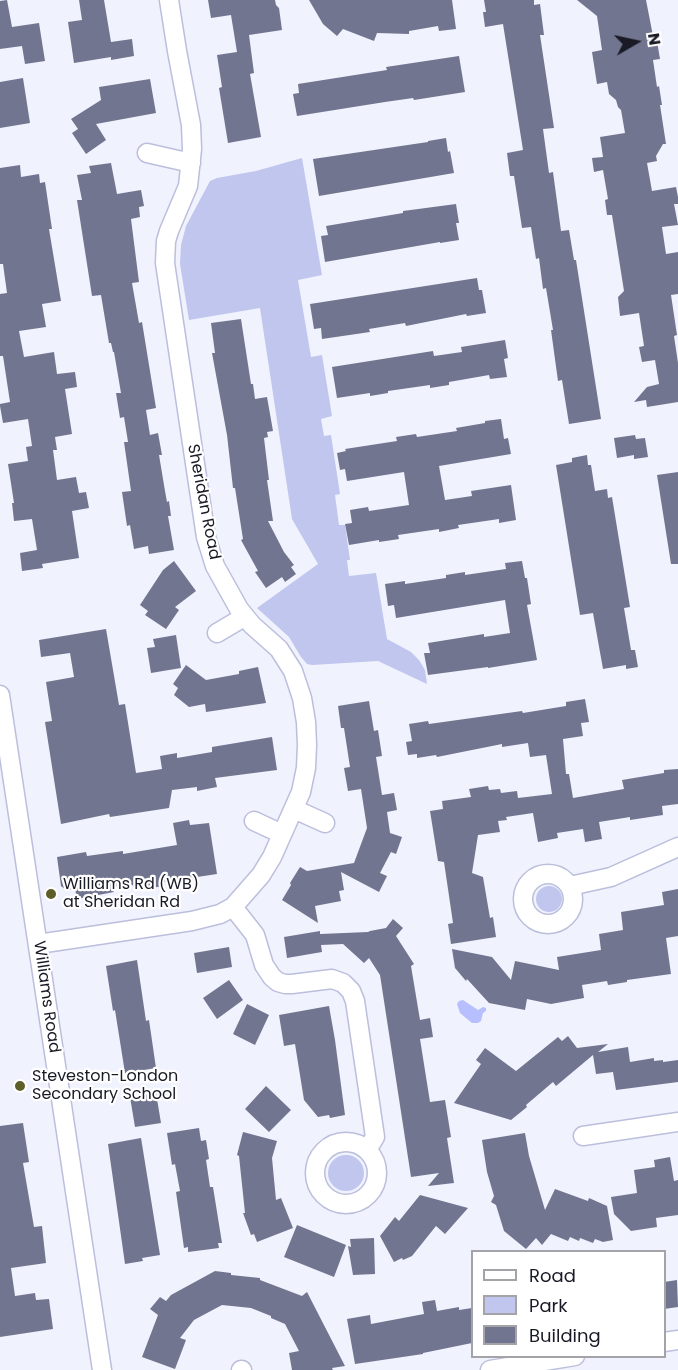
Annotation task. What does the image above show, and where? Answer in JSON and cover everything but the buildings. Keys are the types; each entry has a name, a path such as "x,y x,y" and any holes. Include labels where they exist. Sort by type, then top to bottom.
{"street":[{"name":"Sheridan Road","path":"38,944 192,921 220,914 233,907 261,875 294,809 304,780 307,756 306,722 297,681 284,656 244,617 220,576 208,547 166,271 166,241 186,192 192,141 169,0"},
{"path":"147,153 191,163"},
{"path":"217,633 244,617"},
{"name":"Williams Road","path":"0,695 102,1370"},
{"path":"294,809 325,823"},
{"path":"254,821 282,834"},
{"path":"570,886 619,874 678,847"},
{"path":"233,907 255,935 264,965 278,982 292,984 332,979 343,983 351,991 355,1001 375,1137 367,1150"},
{"path":"583,1136 678,1122"},
{"path":"490,1370 563,1358"}],"green space":[{"path":"302,158 322,275 298,280 311,357 322,355 332,416 321,419 324,436 331,435 340,494 335,495 339,525 345,525 350,560 347,560 349,576 376,573 387,639 411,652 419,660 425,670 427,684 378,661 307,664 289,637 257,608 318,564 292,519 260,308 189,320 180,264 181,245 186,226 210,181"},
{"path":"549,886 558,890 562,899 558,908 549,912 540,908 536,899 540,890"},
{"path":"346,1155 359,1160 364,1173 359,1186 346,1191 333,1186 328,1173 333,1160"}],"shaded area":[{"path":"463,1000 478,1010 486,1008 481,1021 472,1023 460,1013 457,1004"}],"place":[{"name":"Williams Rd (WB) at Sheridan Rd","path":"51,894"},
{"name":"Steveston-London Secondary School","path":"20,1086"}]}
